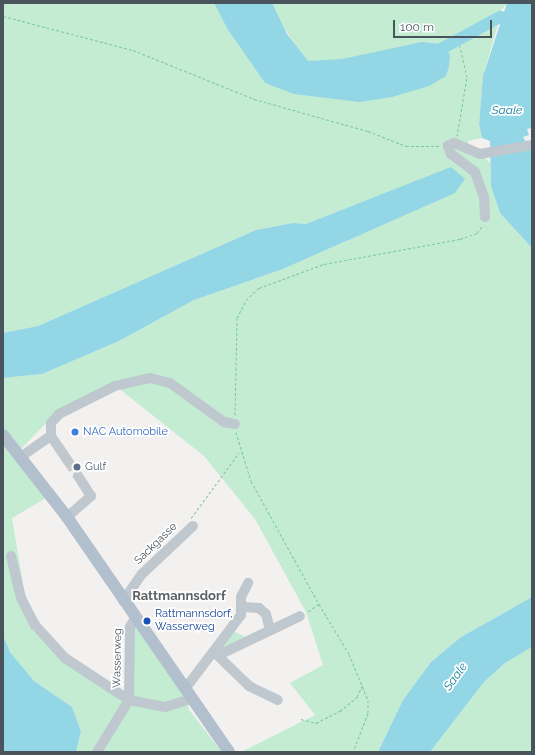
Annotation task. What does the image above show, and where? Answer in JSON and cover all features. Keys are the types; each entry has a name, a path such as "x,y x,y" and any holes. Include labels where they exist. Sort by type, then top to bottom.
{"main road":[{"path":"3,435 22,456 67,517 123,601 229,752"}],"street":[{"path":"452,146 480,154 532,144"},
{"path":"452,146 475,172 484,197 485,216"},
{"path":"68,461 52,436 51,423 59,414 115,386 150,378 170,383 224,422 236,424"},
{"path":"22,456 52,436"},
{"path":"67,517 91,496 78,476"},
{"name":"Sackgasse","path":"123,601 142,574 193,526"},
{"path":"11,556 21,598 44,638 65,658 129,700"},
{"path":"189,694 215,652 241,615 241,597 248,583"},
{"path":"242,607 259,608 266,614 270,630"},
{"path":"215,652 300,616"},
{"name":"Wasserweg","path":"97,752 129,700 130,627 135,618"},
{"path":"215,652 250,686 278,700"},
{"name":"Wasserweg","path":"129,700 165,707 189,694"}],"path":[{"path":"3,16 133,50 254,99 368,131 406,146 436,144 452,146 467,77 460,46"},
{"path":"353,752 368,713 364,683 272,525 240,452 236,424 236,323 246,300 254,292 287,276 324,264 477,233 485,216"},
{"path":"193,526 190,518 240,452"},
{"path":"300,616 319,604"},
{"path":"301,719 316,723 340,711 357,697 364,683"}],"green space":[{"path":"3,3 214,3 228,30 265,83 308,66 269,3 507,3 497,15 500,17 483,76 479,124 482,138 468,141 470,156 484,157 490,163 491,186 500,213 532,248 532,597 461,637 431,662 403,700 378,752 241,752 315,715 290,683 323,665 306,612 255,519 204,456 112,383 51,418 15,455 46,498 12,518 25,596 47,636 113,695 132,706 135,624 184,694 189,710 222,752 76,752 81,731 72,707 34,681 10,652 3,635 3,378 42,374 119,341 194,300 283,269 347,241 417,181 306,224 293,223 256,230 38,326 3,333"},
{"path":"233,631 248,638 221,648"},
{"path":"532,647 532,752 430,752 484,682 505,663"}],"water":[{"path":"214,3 272,3 287,34 308,61 342,59 422,42 439,44 450,54 449,66 446,76 429,86 392,97 360,102 294,94 265,83 228,30"},
{"name":"Saale","path":"507,3 532,3 532,128 527,129 529,135 523,137 532,153 532,248 500,213 491,186 490,141 482,138 479,124 483,76"},
{"path":"451,167 465,179 455,193 283,269 194,300 119,341 42,374 3,378 3,333 38,326 256,230 293,223 306,224"},
{"name":"Saale","path":"532,597 532,647 505,663 484,682 430,752 378,752 403,700 431,662 461,637"},
{"path":"3,635 10,652 34,681 72,707 81,731 76,752 3,752"}],"waterway":[{"path":"430,55 500,17"}],"tunnel":[{"path":"68,461 78,476"}],"place":[{"name":"NAC Automobile","path":"75,432"},
{"name":"Gulf","path":"77,467"},
{"name":"Rattmannsdorf, Wasserweg","path":"147,621"}],"district":[{"name":"Rattmannsdorf","path":"179,596"}]}
